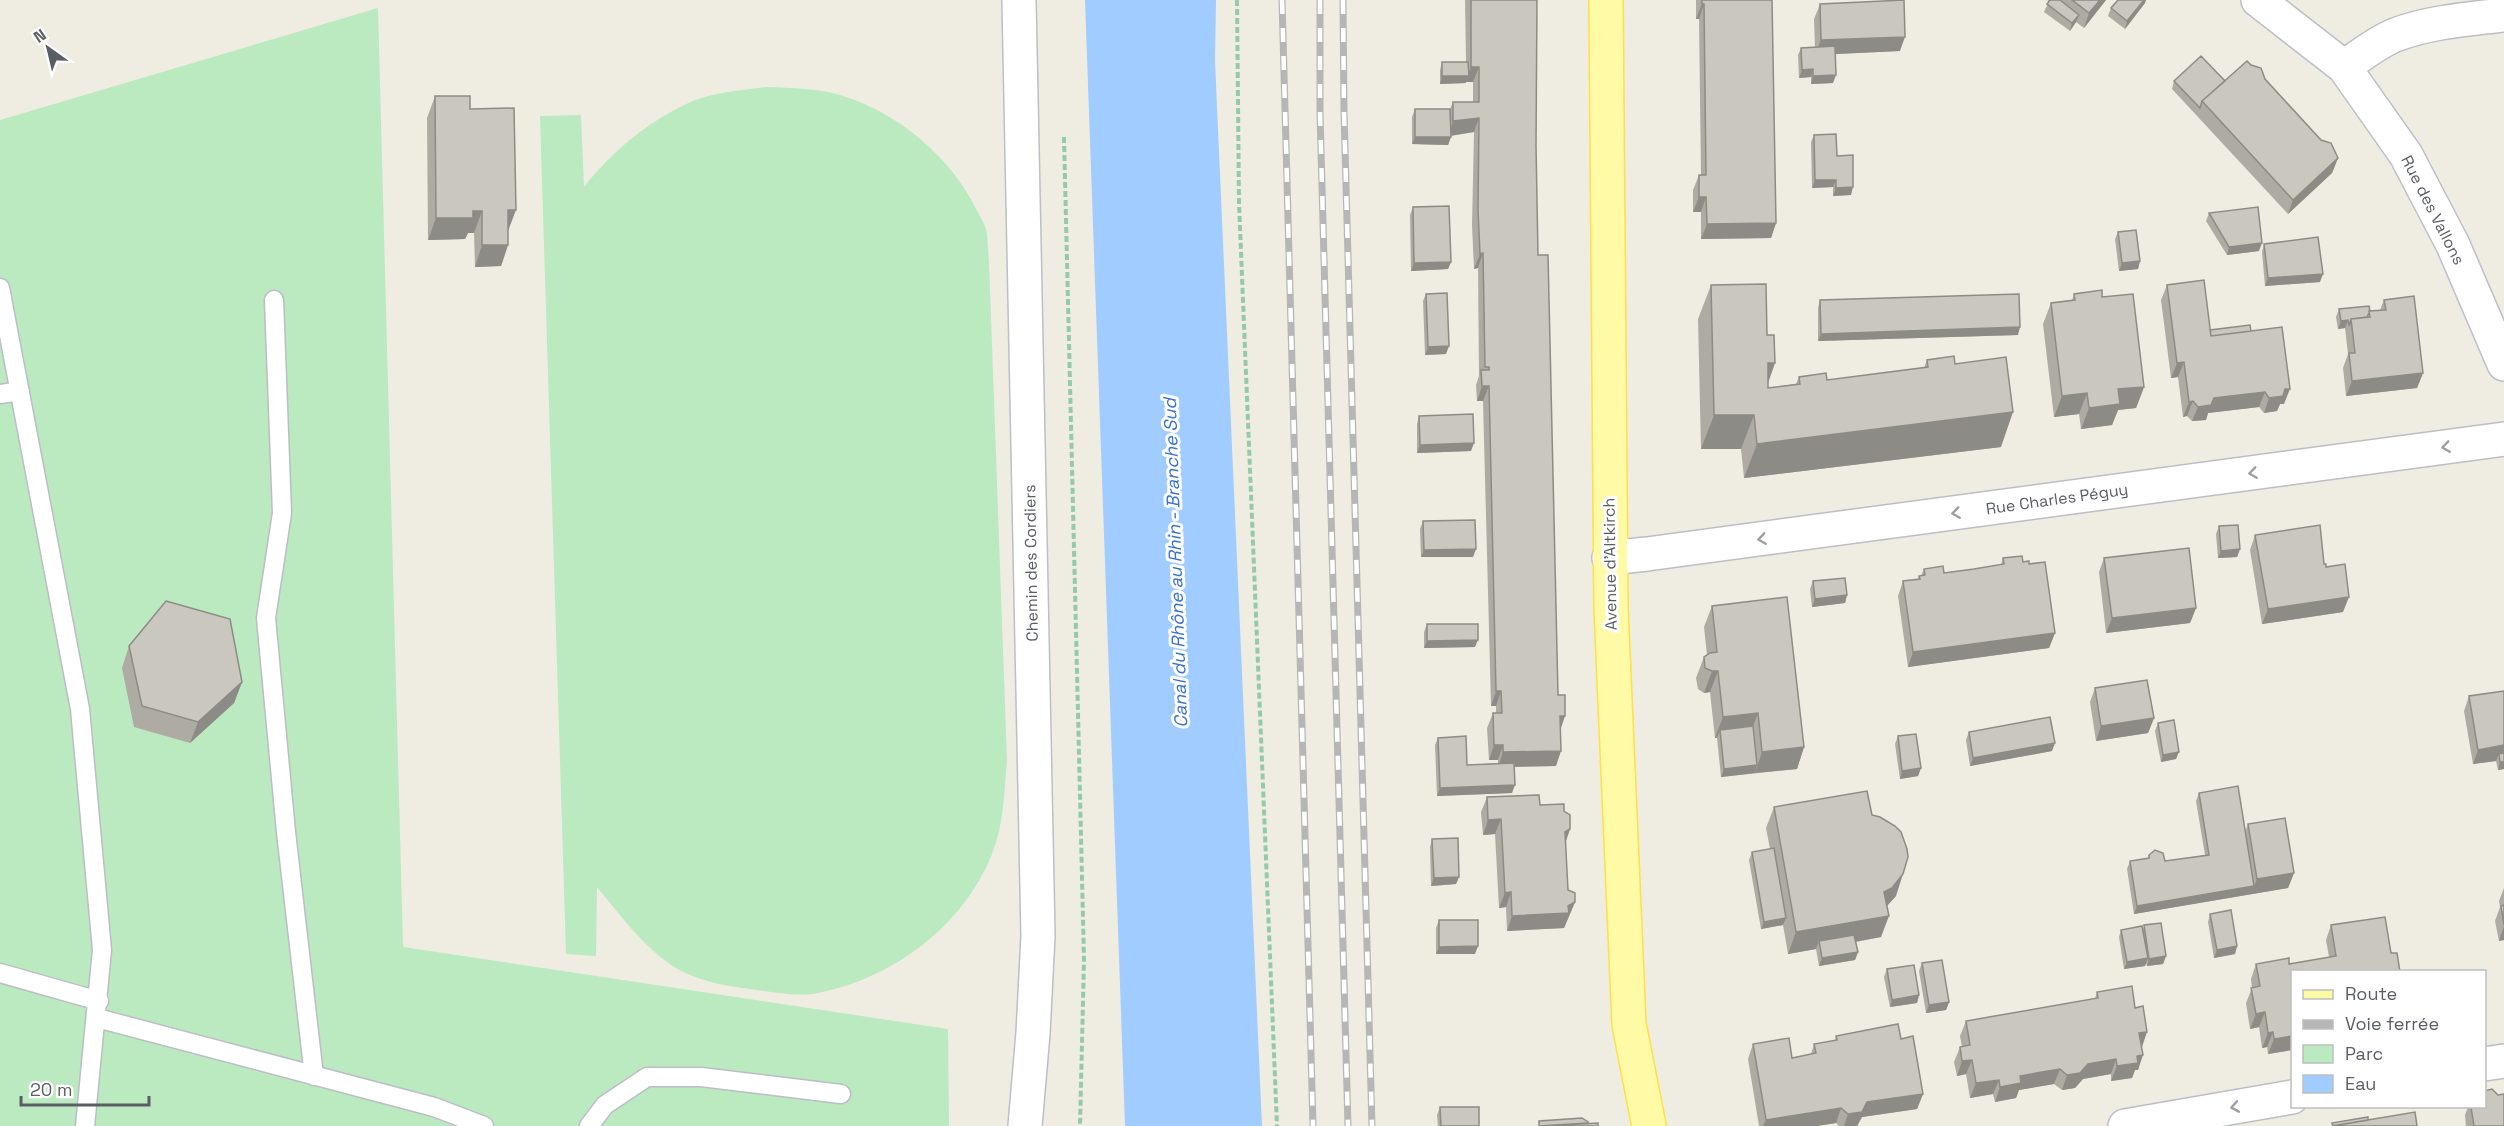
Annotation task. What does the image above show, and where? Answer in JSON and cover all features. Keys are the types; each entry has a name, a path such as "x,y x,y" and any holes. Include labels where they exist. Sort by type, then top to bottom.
{"main road":[{"name":"Avenue d'Altkirch","path":"1606,0 1609,558 1629,1024 1650,1126"}],"street":[{"name":"Chemin des Cordiers","path":"1019,0 1038,936 1025,1126"},
{"name":"Rue des Vallons","path":"2258,0 2344,67 2406,155 2453,245 2504,364"},
{"path":"2344,67 2380,42 2456,10 2504,15"},
{"name":"Rue Charles Péguy","path":"1609,558 2504,439"},
{"path":"2486,1065 2504,1061"},
{"path":"2124,1126 2291,1097"}],"lane":[{"path":"0,288 80,709 102,950 85,1126"},
{"path":"274,300 282,513 266,618 286,832 314,1076"},
{"path":"0,394 20,391"},
{"path":"0,973 98,1010 314,1076 434,1107 484,1126"},
{"path":"589,1126 605,1105 647,1077 701,1077 841,1094"}],"path":[{"path":"1237,0 1239,203 1278,1126"},
{"path":"1064,130 1084,960 1080,1126"}],"green space":[{"path":"378,8 403,947 948,1029 949,1126 0,1126 0,120"},
{"path":"766,87 815,90 843,96 883,114 921,139 952,172 983,221 989,261 1007,761 1003,808 996,843 979,880 963,904 923,945 873,975 846,986 818,993 801,994 775,993 731,986 702,980 684,973 664,960 643,941 597,887 596,956 566,954 540,116 581,115 584,187 633,137 677,108 711,95"}],"water":[{"name":"Canal du Rhône au Rhin - Branche Sud","path":"1085,0 1216,0 1215,61 1262,1126 1125,1126"}],"building":[{"path":"1471,0 1537,0 1538,255 1548,255 1558,695 1565,695 1565,716 1560,716 1561,751 1503,752 1503,745 1494,745 1493,713 1502,713 1501,691 1496,691 1489,386 1482,386 1481,370 1489,370 1489,367 1485,367 1483,253 1480,254 1478,210 1479,118 1453,121 1453,102 1479,102 1479,67 1471,67"},
{"path":"1702,0 1772,0 1776,223 1707,224 1706,197 1699,197 1699,175 1706,175 1704,4"},
{"path":"1904,0 1905,37 1821,40 1820,4"},
{"path":"2050,0 2060,0 2079,15 2072,23 2047,4"},
{"path":"2072,0 2100,0 2089,13"},
{"path":"2118,0 2144,0 2127,21 2111,8"},
{"path":"1835,46 1836,75 1813,76 1813,69 1802,70 1801,48"},
{"path":"2201,56 2225,81 2202,101 2200,108 2174,81"},
{"path":"2247,61 2261,68 2265,79 2321,140 2331,143 2338,158 2293,200 2202,101"},
{"path":"1442,62 1468,62 1469,76 1442,76"},
{"path":"435,96 470,96 470,109 514,108 516,210 508,210 508,245 482,245 482,211 473,211 473,218 436,218"},
{"path":"1415,109 1450,109 1451,137 1415,137"},
{"path":"1836,134 1837,156 1853,155 1853,187 1836,188 1836,180 1815,180 1814,135"},
{"path":"1449,206 1451,262 1414,263 1413,207"},
{"path":"2258,207 2262,243 2229,247 2209,213"},
{"path":"2136,230 2140,261 2122,263 2118,232"},
{"path":"2318,237 2323,274 2268,278 2264,244"},
{"path":"2204,280 2211,336 2282,327 2290,389 2285,389 2283,396 2269,398 2265,392 2214,398 2211,405 2198,407 2193,401 2189,402 2184,362 2177,363 2167,285"},
{"path":"1766,284 1767,335 1774,335 1775,363 1768,363 1768,388 1800,384 1799,377 1826,373 1827,380 1928,367 1927,360 1954,356 1955,364 2006,357 2013,412 1757,444 1754,415 1714,415 1711,285"},
{"path":"2102,290 2102,297 2133,294 2144,387 2118,389 2120,404 2089,408 2087,393 2062,396 2051,303 2075,300 2074,294"},
{"path":"1447,293 1449,346 1428,347 1426,294"},
{"path":"2019,294 2020,327 1821,334 1820,300"},
{"path":"2414,296 2423,373 2352,381 2349,353 2355,353 2351,319 2370,317 2369,311 2386,310 2384,300"},
{"path":"2369,306 2370,311 2367,317 2351,319 2349,326 2348,320 2341,321 2339,309"},
{"path":"2250,325 2251,331 2211,336 2210,330"},
{"path":"1473,414 1474,443 1420,445 1419,416"},
{"path":"1475,520 1476,549 1424,550 1423,521"},
{"path":"2238,525 2240,549 2221,551 2219,526"},
{"path":"2320,525 2324,564 2326,567 2345,564 2349,597 2268,609 2255,535"},
{"path":"2189,548 2196,608 2112,618 2104,558"},
{"path":"2022,556 2023,562 2029,561 2029,564 2045,562 2055,633 1913,652 1903,581 1920,579 1919,576 1925,575 1924,569 1943,566 1944,573 2004,564 2003,558"},
{"path":"1845,578 1847,595 1815,599 1813,581"},
{"path":"1787,597 1804,747 1762,752 1758,713 1723,717 1718,671 1705,668 1704,657 1717,652 1712,606"},
{"path":"166,601 230,619 242,682 198,722 142,706 129,646"},
{"path":"1427,624 1478,624 1478,640 1427,641"},
{"path":"2147,680 2154,718 2101,726 2095,688"},
{"path":"2504,691 2504,745 2478,750 2469,696"},
{"path":"2050,717 2055,743 1973,758 1969,732"},
{"path":"2174,720 2179,752 2163,755 2158,723"},
{"path":"1753,726 1757,765 1724,769 1720,730"},
{"path":"1916,734 1921,768 1902,771 1898,736"},
{"path":"1466,736 1467,765 1514,763 1515,785 1440,788 1438,738"},
{"path":"2504,753 2504,762 2500,762 2499,754"},
{"path":"2238,786 2254,886 2137,906 2130,861 2149,858 2155,850 2163,853 2165,861 2209,855 2199,793"},
{"path":"1867,791 1872,815 1895,826 1901,832 1907,849 1908,857 1903,874 1892,888 1884,892 1889,916 1796,932 1774,807"},
{"path":"1539,795 1540,805 1564,804 1564,811 1570,815 1570,829 1565,832 1568,890 1575,893 1575,902 1568,906 1569,913 1512,916 1511,892 1505,893 1501,819 1488,820 1487,797"},
{"path":"2285,818 2294,873 2257,879 2248,824"},
{"path":"1458,838 1459,877 1434,878 1432,839"},
{"path":"1774,848 1786,918 1764,922 1752,852"},
{"path":"2504,905 2504,925 2501,906"},
{"path":"2231,910 2237,946 2217,950 2210,914"},
{"path":"2385,917 2391,953 2397,953 2400,970 2291,970 2291,1036 2274,1039 2273,1032 2268,1033 2265,1012 2256,1014 2251,988 2260,986 2256,964 2289,958 2289,964 2336,956 2331,925"},
{"path":"1439,920 1478,920 1478,946 1439,947"},
{"path":"2161,923 2166,956 2149,959 2144,925"},
{"path":"2142,926 2148,958 2127,962 2121,930"},
{"path":"1854,935 1858,952 1822,958 1819,941"},
{"path":"1942,960 1949,1002 1929,1005 1922,963"},
{"path":"1914,965 1919,995 1892,1000 1887,969"},
{"path":"2132,986 2135,1008 2143,1006 2147,1032 2139,1033 2143,1055 2137,1056 2138,1063 2117,1066 2116,1059 2088,1064 2080,1073 2067,1075 2060,1069 2020,1076 2021,1083 2000,1087 1999,1080 1976,1083 1972,1060 1962,1061 1960,1047 1970,1045 1966,1021 2098,998 2097,992"},
{"path":"1898,1024 1901,1039 1913,1036 1923,1094 1867,1102 1862,1112 1848,1114 1841,1108 1766,1120 1753,1044 1789,1038 1792,1058 1816,1053 1814,1044 1837,1040 1836,1036"},
{"path":"2492,1089 2498,1095 2504,1094 2504,1126 2474,1126 2471,1108 2486,1108 2486,1090"},
{"path":"1440,1107 1479,1107 1479,1126 1441,1126"},
{"path":"2415,1112 2417,1126 2332,1126"},
{"path":"2368,1117 2368,1120 2333,1126 2332,1123"},
{"path":"1582,1118 1588,1123 1539,1126 1539,1121"},
{"path":"1598,1123 1598,1126 1545,1126"}],"railway":[{"path":"1282,0 1313,1126"},
{"path":"1320,0 1320,114 1348,1126"},
{"path":"1343,0 1344,112 1372,1126"}]}
